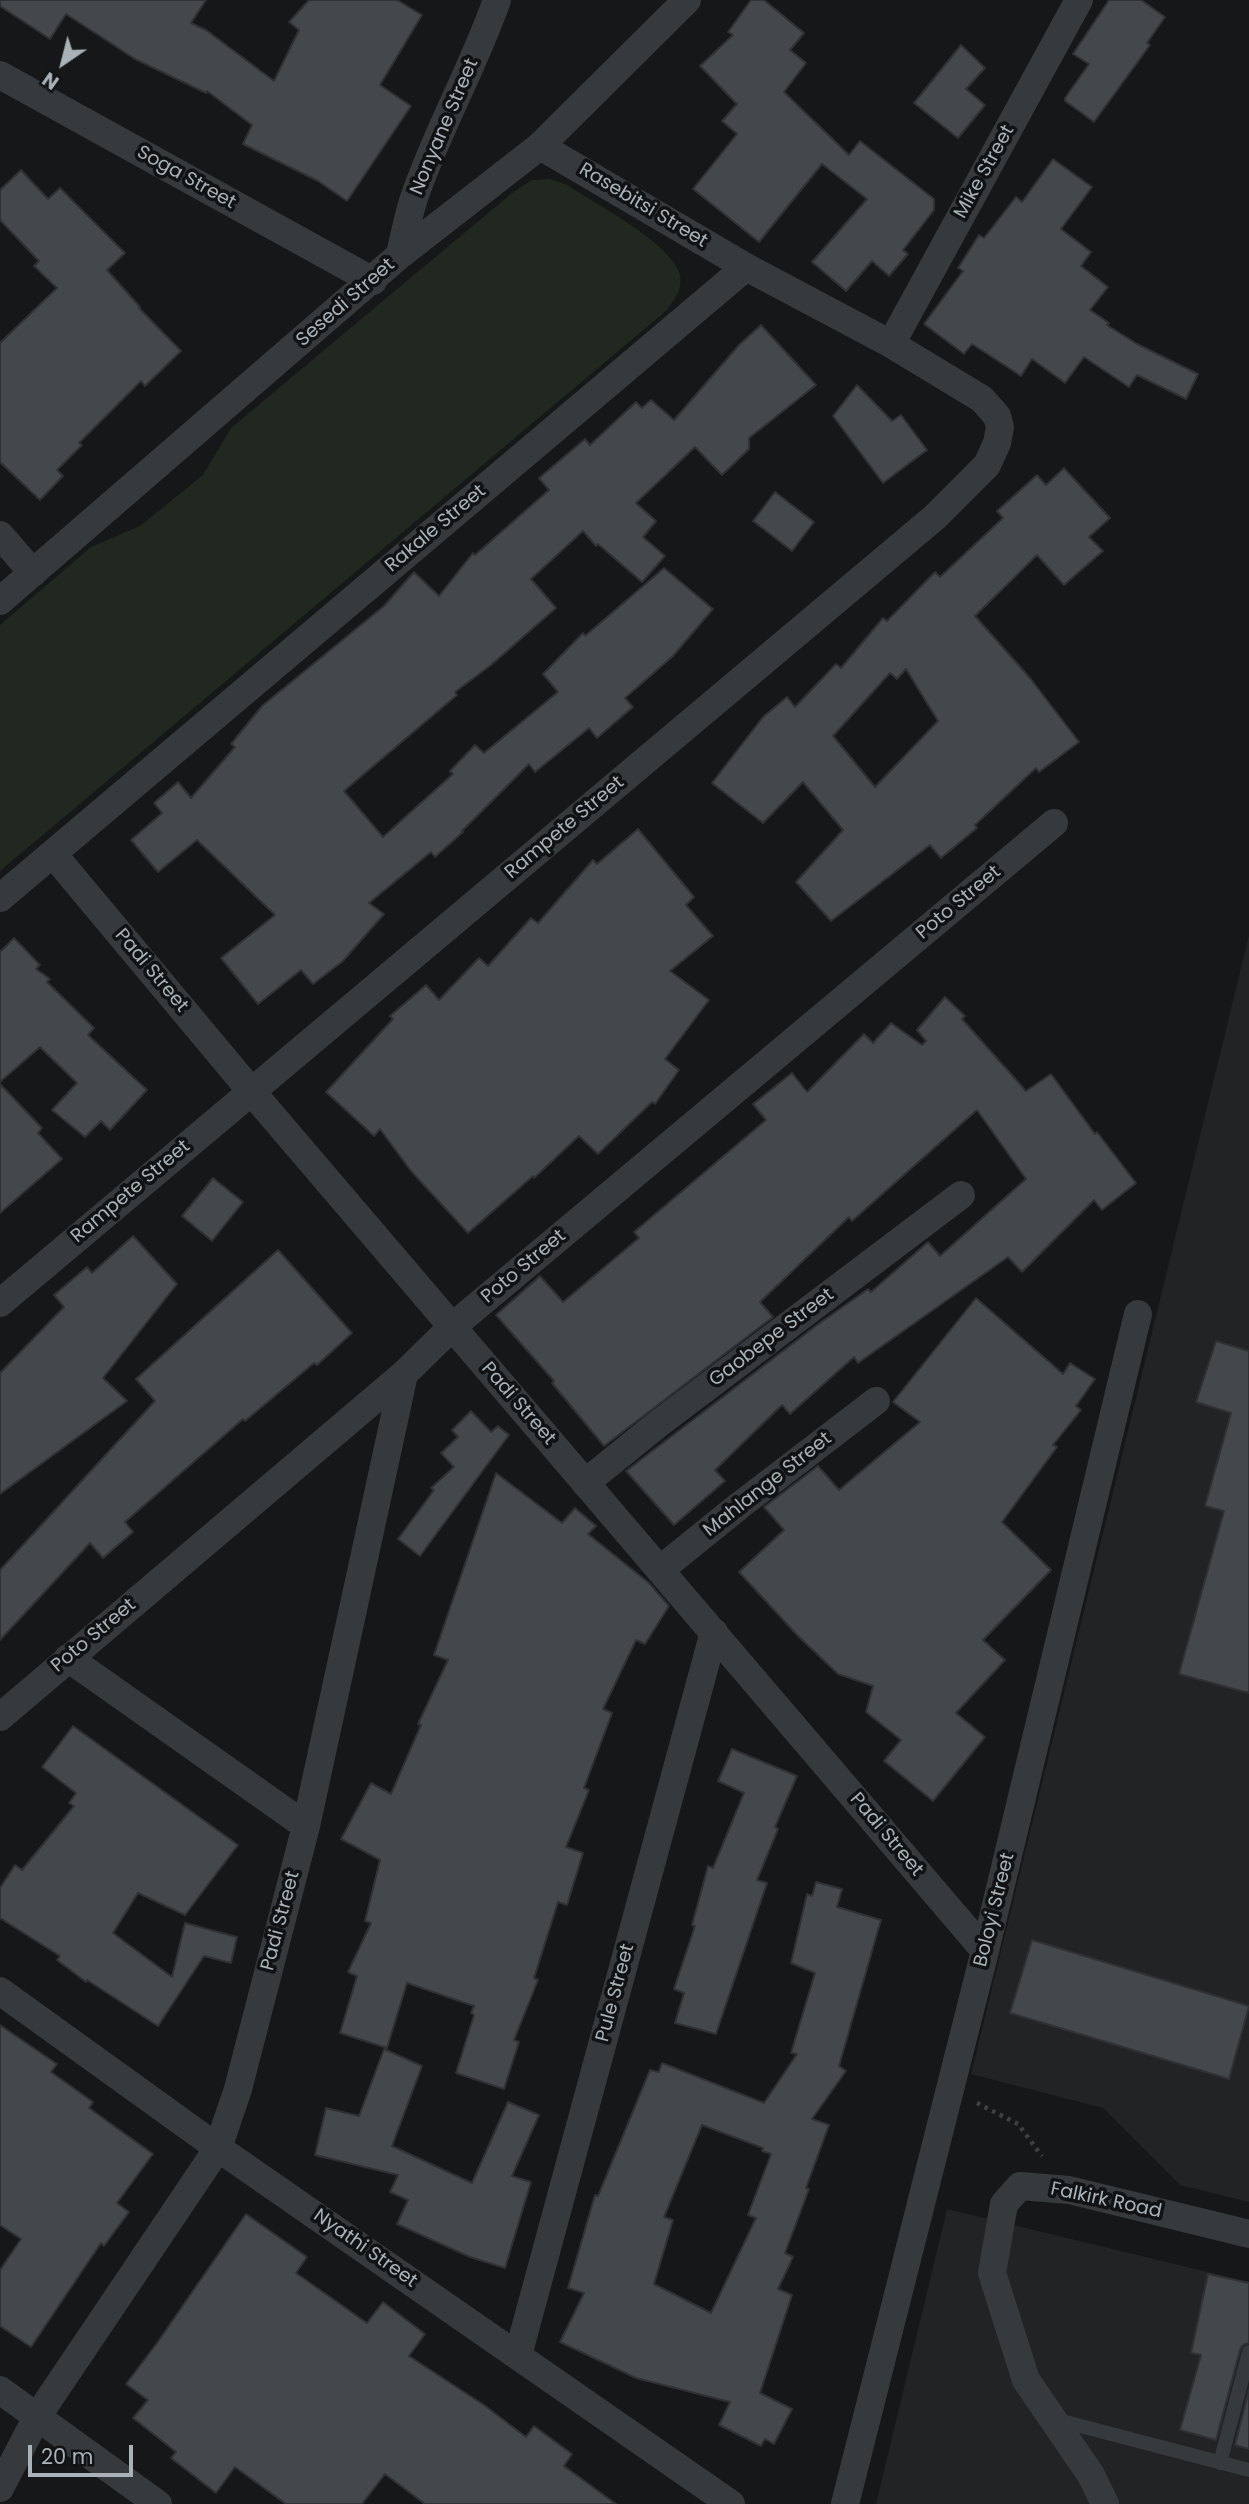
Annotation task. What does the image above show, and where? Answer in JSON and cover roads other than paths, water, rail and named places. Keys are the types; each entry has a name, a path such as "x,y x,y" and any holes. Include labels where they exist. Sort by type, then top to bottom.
{"street":[{"name":"Nonyane Street","path":"400,255 409,213 421,180 483,39 497,0"},
{"name":"Sesedi Street","path":"0,601 400,255 540,146 687,0"},
{"name":"Mike Street","path":"891,344 1079,0"},
{"name":"Soga Street","path":"0,75 373,281"},
{"name":"Rasebitsi Street","path":"540,146 746,267"},
{"path":"746,267 891,344"},
{"name":"Rakale Street","path":"0,898 746,267"},
{"name":"Rampete Street","path":"0,1303 935,517 987,464 997,443 1000,427 997,416 982,399 891,344"},
{"path":"0,535 33,573"},
{"name":"Poto Street","path":"0,1717 404,1374 452,1327 1054,823"},
{"name":"Padi Street","path":"53,854 251,1091 985,1951"},
{"name":"Gaobepe Street","path":"585,1483 658,1424 961,1195"},
{"name":"Boloyi Street","path":"845,2504 985,1951 1138,1314"},
{"name":"Padi Street","path":"0,2488 37,2417 218,2148 238,2089 306,1826 404,1374"},
{"name":"Mahlange Street","path":"661,1569 738,1506 876,1401"},
{"name":"Pule Street","path":"518,2355 714,1632"},
{"path":"68,1658 306,1826"},
{"name":"Nyathi Street","path":"0,1991 218,2148 732,2504"},
{"name":"Falkirk Road","path":"1105,2504 1091,2475 1026,2380 992,2273 1004,2204 1020,2186 1069,2190 1249,2234"},
{"path":"0,2390 158,2504"}],"lane":[{"path":"1220,2463 1249,2352"},
{"path":"1052,2418 1249,2470"}]}
